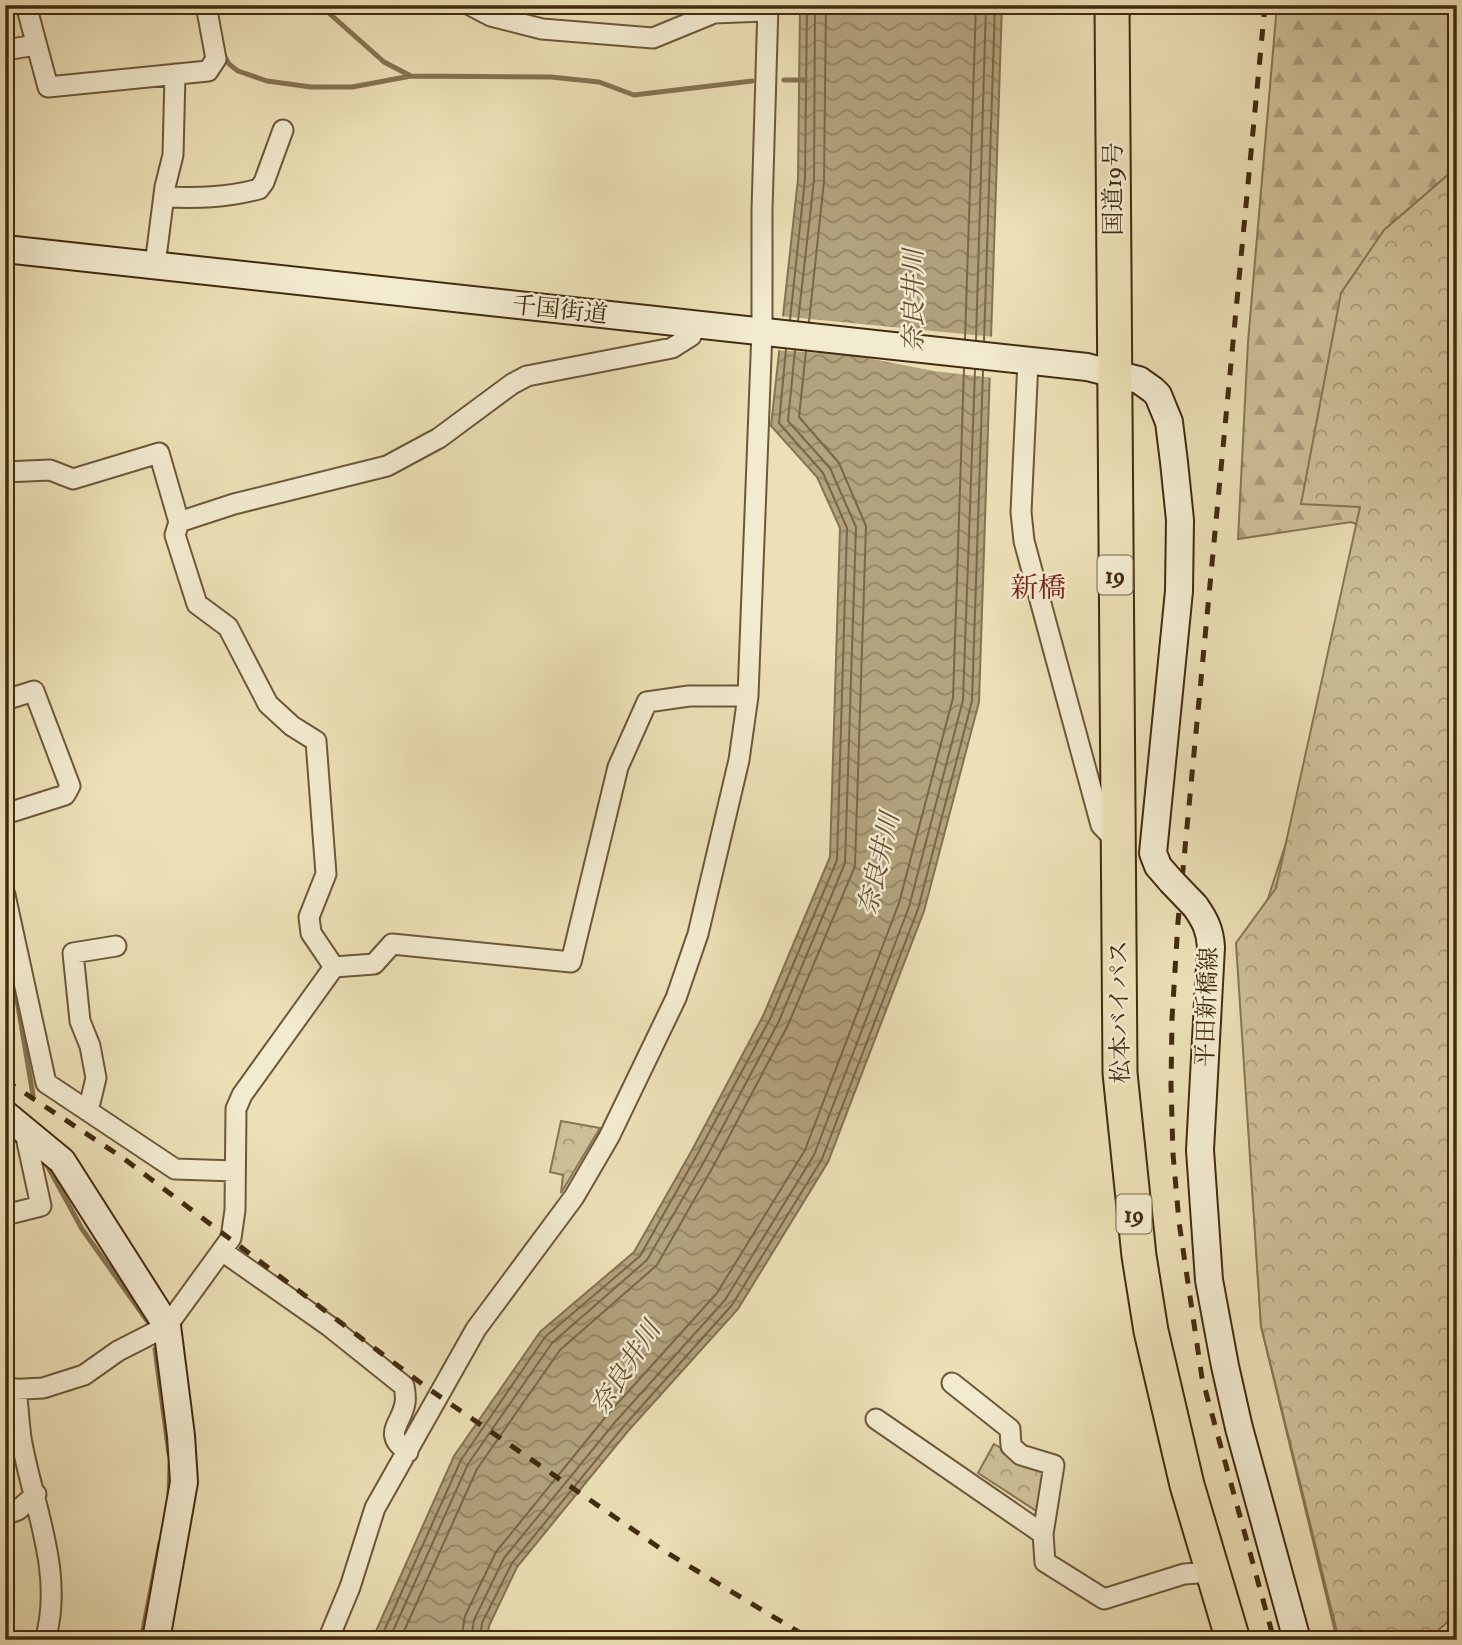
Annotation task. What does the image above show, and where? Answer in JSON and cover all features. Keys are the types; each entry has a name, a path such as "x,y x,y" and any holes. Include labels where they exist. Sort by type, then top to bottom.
{"highway":[{"name":"国道19号","path":"1112,5 1115,373"},
{"name":"松本バイパス","path":"1115,373 1101,774 1117,842 1120,1073 1139,1256 1151,1331 1187,1485 1233,1640"}],"street":[{"path":"26,5 48,88 208,71 216,59 206,5"},
{"path":"328,1640 350,1587 375,1508 476,1329 574,1197 610,1137 676,998 698,934 739,760 748,696 767,332 762,210 767,8 714,13 653,38 542,29 491,16 470,5"},
{"path":"5,50 36,45"},
{"path":"155,265 173,155 175,74"},
{"path":"164,197 232,197 259,189 283,130"},
{"name":"千国街道","path":"5,249 1023,360 1115,373"},
{"path":"179,522 234,504 387,466 439,438 527,376 673,348 691,336 696,325"},
{"path":"1023,360 1023,531 1101,774"},
{"name":"平田新橋線","path":"1115,373 1146,384 1158,396 1169,422 1178,499 1179,591 1153,853 1158,866 1206,921 1210,933 1200,1150 1209,1280 1240,1428 1297,1640"},
{"path":"5,472 50,470 73,479 159,453 179,522 175,535 197,604 228,627 268,704 292,726 316,741 326,874 309,917 311,933 334,967"},
{"path":"5,700 34,691 70,786 65,795 5,814"},
{"path":"334,967 374,964 391,944 572,962 618,766 647,702 689,696 748,696"},
{"path":"5,895 46,1083 175,1169 235,1171"},
{"path":"89,1111 96,1078 90,1046 80,1021 73,953 116,946"},
{"path":"45,1640 50,1623 51,1586 41,1515 10,1389 43,1388 84,1375 118,1350 167,1326 231,1238 235,1210 236,1109 242,1095 334,967"},
{"path":"5,1215 41,1206 15,1121"},
{"path":"15,1121 62,1161 167,1326 184,1482 156,1640"},
{"path":"222,1251 329,1326 404,1386 405,1405 396,1421 395,1438 398,1445 408,1452"},
{"path":"952,1383 1010,1429 1011,1446 1021,1455 1054,1465 1043,1534 1045,1562 1104,1599 1184,1574 1213,1572"},
{"path":"876,1419 1043,1534"},
{"path":"5,1515 18,1510 36,1494"}],"green space":[{"path":"1277,5 1457,5 1457,1512 1415,1640 1337,1640 1261,1326 1247,1102 1245,969 1316,751 1407,543 1351,522 1238,539 1248,342"},
{"path":"1457,167 1457,1614 1430,1637 1431,1640 1339,1640 1261,1326 1236,943 1276,888 1360,507 1301,504 1341,293 1384,230"},
{"path":"561,1121 600,1128 561,1193 563,1175 550,1172"},
{"path":"994,1444 1045,1474 1041,1514 978,1473"}],"water":[{"name":"奈良井川","path":"800,5 1002,5 979,702 924,911 828,1162 738,1309 628,1431 517,1567 489,1626 487,1640 372,1640 454,1456 540,1332 634,1252 764,1014 830,857 840,528 817,477 771,426 798,179"}],"pier":[{"path":"779,316 995,337 994,378 934,371 852,355 776,350"}],"waterway":[{"path":"316,5 384,62 411,76"},
{"path":"222,52 229,64 238,71 267,81 311,87 352,87 411,76 551,77 599,82 634,95 752,81"},
{"path":"784,80 805,80"},
{"path":"12,970 33,1095"},
{"path":"47,1165 82,1229 148,1322"},
{"path":"155,1349 169,1454"},
{"path":"169,1496 170,1464"},
{"path":"141,1640 160,1543"}],"railway":[{"path":"1265,5 1178,922 1171,1086 1179,1222 1202,1378 1274,1640"},
{"path":"5,1080 123,1158 426,1387 664,1551 812,1640"}],"district":[{"name":"新橋","path":"1038,588"}]}
